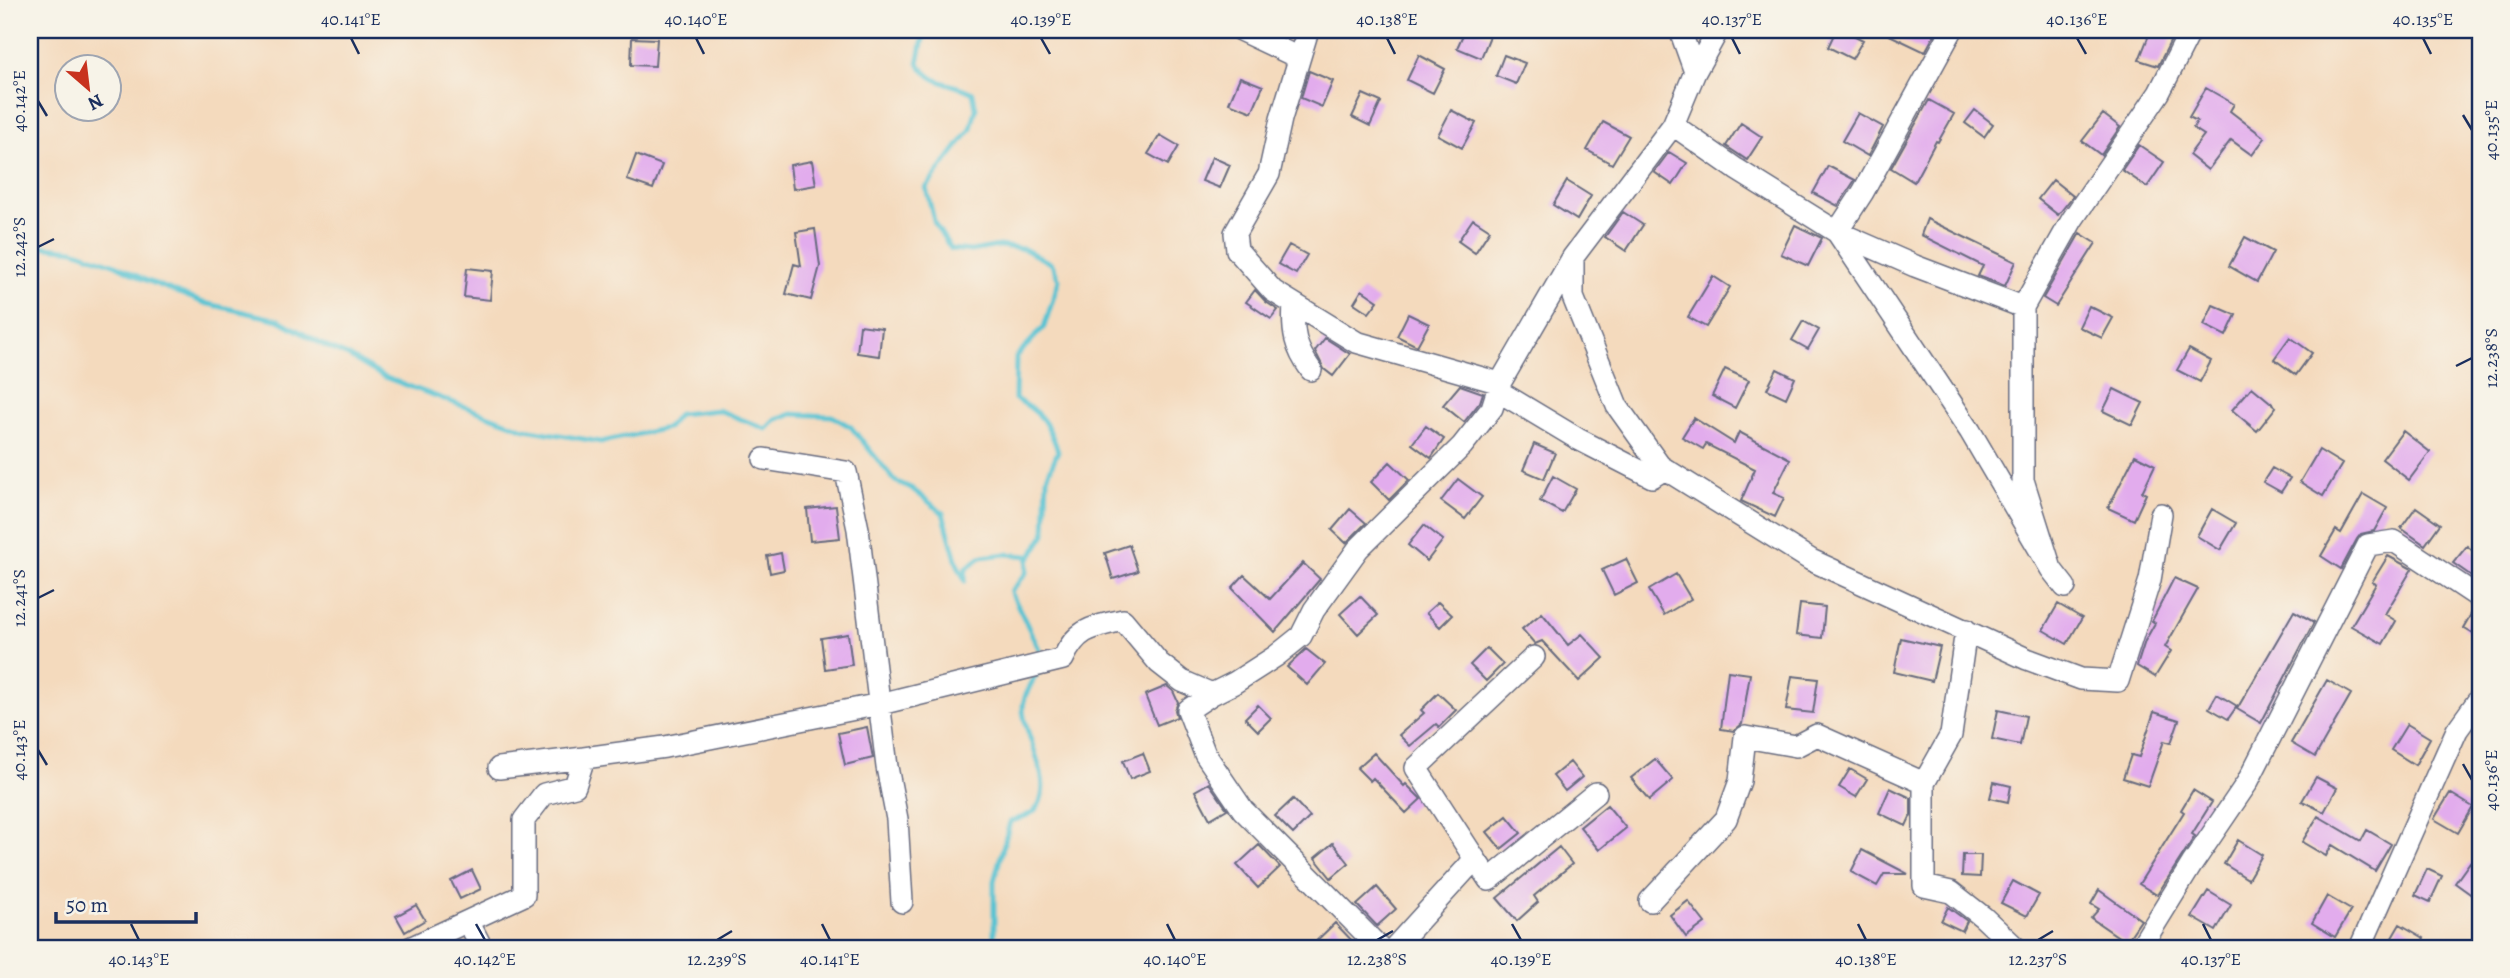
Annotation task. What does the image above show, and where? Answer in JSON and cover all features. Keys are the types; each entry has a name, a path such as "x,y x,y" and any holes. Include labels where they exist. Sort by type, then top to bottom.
{"street":[{"path":"1240,30 1299,58"},
{"path":"1308,30 1269,174 1235,233 1237,250 1272,290 1356,342 1499,387 1578,439 1651,477 1665,469"},
{"path":"1680,30 1695,72"},
{"path":"1380,948 1243,810 1205,754 1188,710 1276,656 1301,635 1314,610 1358,549 1462,446 1492,408 1499,387 1573,257 1674,125 1695,72 1717,30"},
{"path":"1837,232 1863,191 1952,30"},
{"path":"2051,569 2024,480 2023,307 2073,220 2159,93 2192,30"},
{"path":"1674,125 1736,169 1837,232 1915,266 2023,307"},
{"path":"1837,232 1970,431 2064,587"},
{"path":"1573,257 1573,297 1617,406 1660,466 1811,561 2027,659 2081,679 2118,681 2150,580 2161,514"},
{"path":"1294,304 1292,328 1301,356 1311,370"},
{"path":"764,458 846,472 858,529 887,767 897,819 902,902"},
{"path":"2140,948 2247,783 2368,545 2394,541 2480,598"},
{"path":"499,768 665,747 880,704 1063,659 1069,645 1087,629 1124,620 1159,663 1182,681 1212,694"},
{"path":"1966,630 1951,735 1924,783 1924,886 1951,892 2016,948"},
{"path":"1534,657 1416,768 1489,880 1596,793"},
{"path":"2360,948 2457,730 2480,698"},
{"path":"1650,901 1726,819 1740,781 1745,737 1796,747 1817,735 1924,783"},
{"path":"410,948 524,895 524,820 544,794 575,786 584,758"},
{"path":"1394,948 1475,859"},
{"path":"468,921 482,948"}],"building":[{"path":"1465,30 1476,30 1490,36 1481,58 1457,48"},
{"path":"1836,30 1843,30 1863,40 1852,59 1828,47"},
{"path":"1879,30 1937,30 1925,52"},
{"path":"2151,30 2176,30 2158,66 2139,60"},
{"path":"632,38 657,39 655,66 631,65"},
{"path":"1419,55 1445,69 1433,93 1407,80"},
{"path":"1504,55 1525,63 1516,84 1496,76"},
{"path":"1309,71 1333,81 1322,107 1301,98"},
{"path":"1240,77 1263,86 1252,112 1229,103"},
{"path":"2206,88 2234,104 2230,111 2265,138 2252,155 2231,140 2208,170 2189,155 2204,135 2193,128 2197,121 2189,117"},
{"path":"1363,94 1381,102 1370,126 1352,117"},
{"path":"1929,100 1954,114 1914,182 1891,168"},
{"path":"1451,110 1476,123 1462,148 1438,135"},
{"path":"1975,110 1993,124 1984,137 1965,123"},
{"path":"1858,113 1883,127 1868,156 1842,141"},
{"path":"2103,114 2120,127 2101,155 2082,141"},
{"path":"1603,122 1629,136 1612,164 1587,150"},
{"path":"1741,123 1762,137 1747,160 1726,146"},
{"path":"1160,135 1179,146 1168,165 1148,154"},
{"path":"2139,145 2164,162 2147,187 2122,170"},
{"path":"1669,152 1687,163 1673,185 1654,172"},
{"path":"636,155 662,165 653,189 627,180"},
{"path":"1212,157 1230,165 1220,188 1202,181"},
{"path":"812,161 816,185 793,189 790,165"},
{"path":"1828,166 1855,180 1838,206 1813,193"},
{"path":"2053,180 2073,196 2058,215 2038,199"},
{"path":"1567,181 1591,196 1577,220 1553,205"},
{"path":"1623,212 1643,225 1626,251 1605,237"},
{"path":"1473,219 1490,230 1475,253 1458,241"},
{"path":"1927,219 2016,262 2005,286 1978,276 1983,266 1921,235"},
{"path":"1795,225 1822,238 1808,266 1781,254"},
{"path":"815,229 820,266 811,300 786,294 794,264 801,266 796,232"},
{"path":"2080,233 2096,243 2056,306 2043,298"},
{"path":"2245,237 2273,252 2257,282 2229,266"},
{"path":"1289,245 1307,255 1296,274 1278,264"},
{"path":"467,268 493,271 490,300 464,297"},
{"path":"1713,276 1730,287 1706,327 1688,317"},
{"path":"1255,290 1278,310 1271,319 1246,302"},
{"path":"1362,290 1378,301 1369,313 1354,303"},
{"path":"2213,305 2236,315 2226,336 2204,325"},
{"path":"2089,306 2113,318 2102,338 2079,327"},
{"path":"1408,314 1429,324 1417,346 1397,336"},
{"path":"1803,321 1819,330 1808,349 1792,340"},
{"path":"860,325 882,328 879,356 857,353"},
{"path":"2290,337 2312,353 2296,375 2274,359"},
{"path":"1325,338 1350,354 1333,376 1324,369 1315,351"},
{"path":"2189,349 2211,361 2200,382 2177,370"},
{"path":"1725,369 1749,380 1735,408 1712,396"},
{"path":"1777,369 1795,378 1786,398 1767,389"},
{"path":"1460,385 1483,393 1480,402 1464,422 1443,405"},
{"path":"2252,387 2276,407 2257,431 2232,410"},
{"path":"2114,389 2143,403 2132,425 2103,411"},
{"path":"1694,418 1734,443 1739,432 1790,459 1773,493 1784,498 1775,517 1741,501 1755,469 1706,444 1703,449 1682,437"},
{"path":"1426,426 1444,439 1431,458 1412,444"},
{"path":"2403,431 2430,452 2409,480 2382,459"},
{"path":"1534,444 1555,453 1544,479 1523,470"},
{"path":"2319,450 2342,464 2323,496 2300,482"},
{"path":"2135,455 2155,465 2142,492 2146,494 2134,520 2108,508"},
{"path":"1390,462 1409,480 1389,500 1371,482"},
{"path":"2272,468 2290,478 2281,492 2263,482"},
{"path":"1553,476 1576,489 1562,513 1540,501"},
{"path":"1458,479 1482,497 1465,519 1441,501"},
{"path":"2363,494 2387,508 2374,531 2361,534 2357,539 2341,569 2321,556 2336,530 2341,533"},
{"path":"836,506 840,538 810,541 807,509"},
{"path":"2416,507 2440,524 2425,545 2401,528"},
{"path":"1350,509 1366,523 1346,543 1332,530"},
{"path":"2212,509 2236,523 2220,550 2197,536"},
{"path":"1424,525 1443,540 1427,561 1408,545"},
{"path":"1129,545 1138,571 1113,579 1105,553"},
{"path":"2467,546 2480,557 2480,568 2473,577 2453,563"},
{"path":"781,553 784,570 770,573 767,556"},
{"path":"2388,556 2412,569 2385,614 2396,621 2383,644 2351,626 2376,584 2372,582"},
{"path":"1626,559 1638,583 1614,595 1602,570"},
{"path":"1303,563 1320,579 1275,632 1232,588 1244,575 1270,599"},
{"path":"1676,574 1691,599 1664,615 1649,590"},
{"path":"2174,578 2198,589 2165,647 2171,651 2155,677 2137,666 2145,641 2155,623 2152,621"},
{"path":"1360,596 1378,615 1358,634 1340,614"},
{"path":"1438,602 1452,615 1440,627 1426,613"},
{"path":"1800,604 1825,607 1822,638 1796,635"},
{"path":"2058,604 2082,618 2067,644 2043,630"},
{"path":"2474,609 2480,611 2480,638 2463,628"},
{"path":"2294,611 2314,622 2261,723 2237,709"},
{"path":"1542,613 1568,645 1582,634 1604,658 1579,681 1542,641 1535,644 1522,629"},
{"path":"848,634 852,665 825,669 821,638"},
{"path":"1901,638 1940,647 1932,681 1894,672"},
{"path":"1487,648 1503,664 1486,681 1470,665"},
{"path":"1306,649 1325,664 1307,685 1287,667"},
{"path":"1728,671 1750,674 1742,724 1734,731 1721,729"},
{"path":"1792,676 1818,679 1813,713 1786,710"},
{"path":"2327,680 2351,694 2315,757 2291,743"},
{"path":"1167,686 1173,691 1178,702 1175,710 1177,717 1157,725 1145,695"},
{"path":"1438,693 1456,710 1439,727 1436,724 1410,746 1399,735 1424,713 1421,710"},
{"path":"2217,694 2237,706 2228,719 2209,708"},
{"path":"1258,705 1271,718 1258,731 1245,718"},
{"path":"1998,710 2026,716 2020,745 1992,739"},
{"path":"2154,712 2179,720 2171,743 2164,741 2148,786 2123,778 2131,755 2139,757"},
{"path":"2407,724 2430,738 2415,765 2391,750"},
{"path":"867,727 873,758 845,765 838,733"},
{"path":"1143,753 1150,771 1130,779 1123,761"},
{"path":"1374,753 1404,786 1406,784 1421,799 1406,813 1373,778 1370,781 1357,768"},
{"path":"1655,759 1673,780 1649,800 1631,778"},
{"path":"1570,762 1582,777 1565,791 1553,776"},
{"path":"1850,769 1867,779 1856,797 1839,787"},
{"path":"2316,777 2337,788 2324,812 2302,801"},
{"path":"1994,782 2011,786 2008,802 1990,798"},
{"path":"1209,783 1227,809 1210,819 1195,791"},
{"path":"1890,788 1911,798 1911,815 1906,826 1879,813"},
{"path":"2193,790 2212,802 2192,834 2195,836 2157,895 2139,884 2184,812 2181,810"},
{"path":"2450,793 2473,807 2458,833 2434,819"},
{"path":"1293,799 1310,817 1293,834 1275,816"},
{"path":"1607,805 1626,828 1599,850 1580,827"},
{"path":"1507,816 1521,833 1501,849 1487,832"},
{"path":"2318,816 2361,841 2367,830 2391,844 2375,871 2332,845 2326,856 2302,842"},
{"path":"2238,840 2262,855 2248,879 2224,864"},
{"path":"1333,843 1349,863 1331,878 1315,858"},
{"path":"1259,845 1280,867 1258,888 1237,865"},
{"path":"1559,847 1572,864 1534,896 1538,902 1517,921 1497,898"},
{"path":"1862,850 1908,874 1884,874 1877,886 1851,872"},
{"path":"1963,855 1981,855 1980,877 1962,876"},
{"path":"2470,862 2480,869 2480,901 2455,883"},
{"path":"2427,869 2442,876 2430,902 2415,895"},
{"path":"472,870 481,889 460,899 451,881"},
{"path":"2013,881 2039,895 2027,916 2001,903"},
{"path":"1377,887 1396,909 1377,926 1357,905"},
{"path":"2099,890 2141,920 2126,942 2091,918 2099,909 2091,904"},
{"path":"2208,891 2231,905 2216,931 2192,917"},
{"path":"2327,896 2351,910 2335,937 2312,923"},
{"path":"1688,901 1705,923 1686,937 1670,915"},
{"path":"416,905 425,920 405,932 396,916"},
{"path":"1948,907 1967,921 1962,931 1941,921"},
{"path":"1335,923 1359,948 1309,948"},
{"path":"2400,924 2424,938 2418,948 2386,948"}],"waterway":[{"path":"925,30 918,63 937,80 973,93 976,109 971,129 926,188 935,224 951,249 971,251 999,246 1024,249 1052,264 1059,280 1044,327 1016,357 1015,399 1043,420 1058,451 1047,477 1045,534 1028,561"},
{"path":"30,245 74,250 204,303 279,320 384,377 525,429 601,442 667,428 679,414 718,410 766,429 775,420 791,414 832,416 851,427 895,481 911,488 943,513 965,581 966,568 981,557 1006,554 1028,556 1027,572 1011,592 1044,659"},
{"path":"994,948 994,881 1010,822 1034,811 1041,801 1042,775 1024,720 1023,708 1026,694 1037,673"}]}
